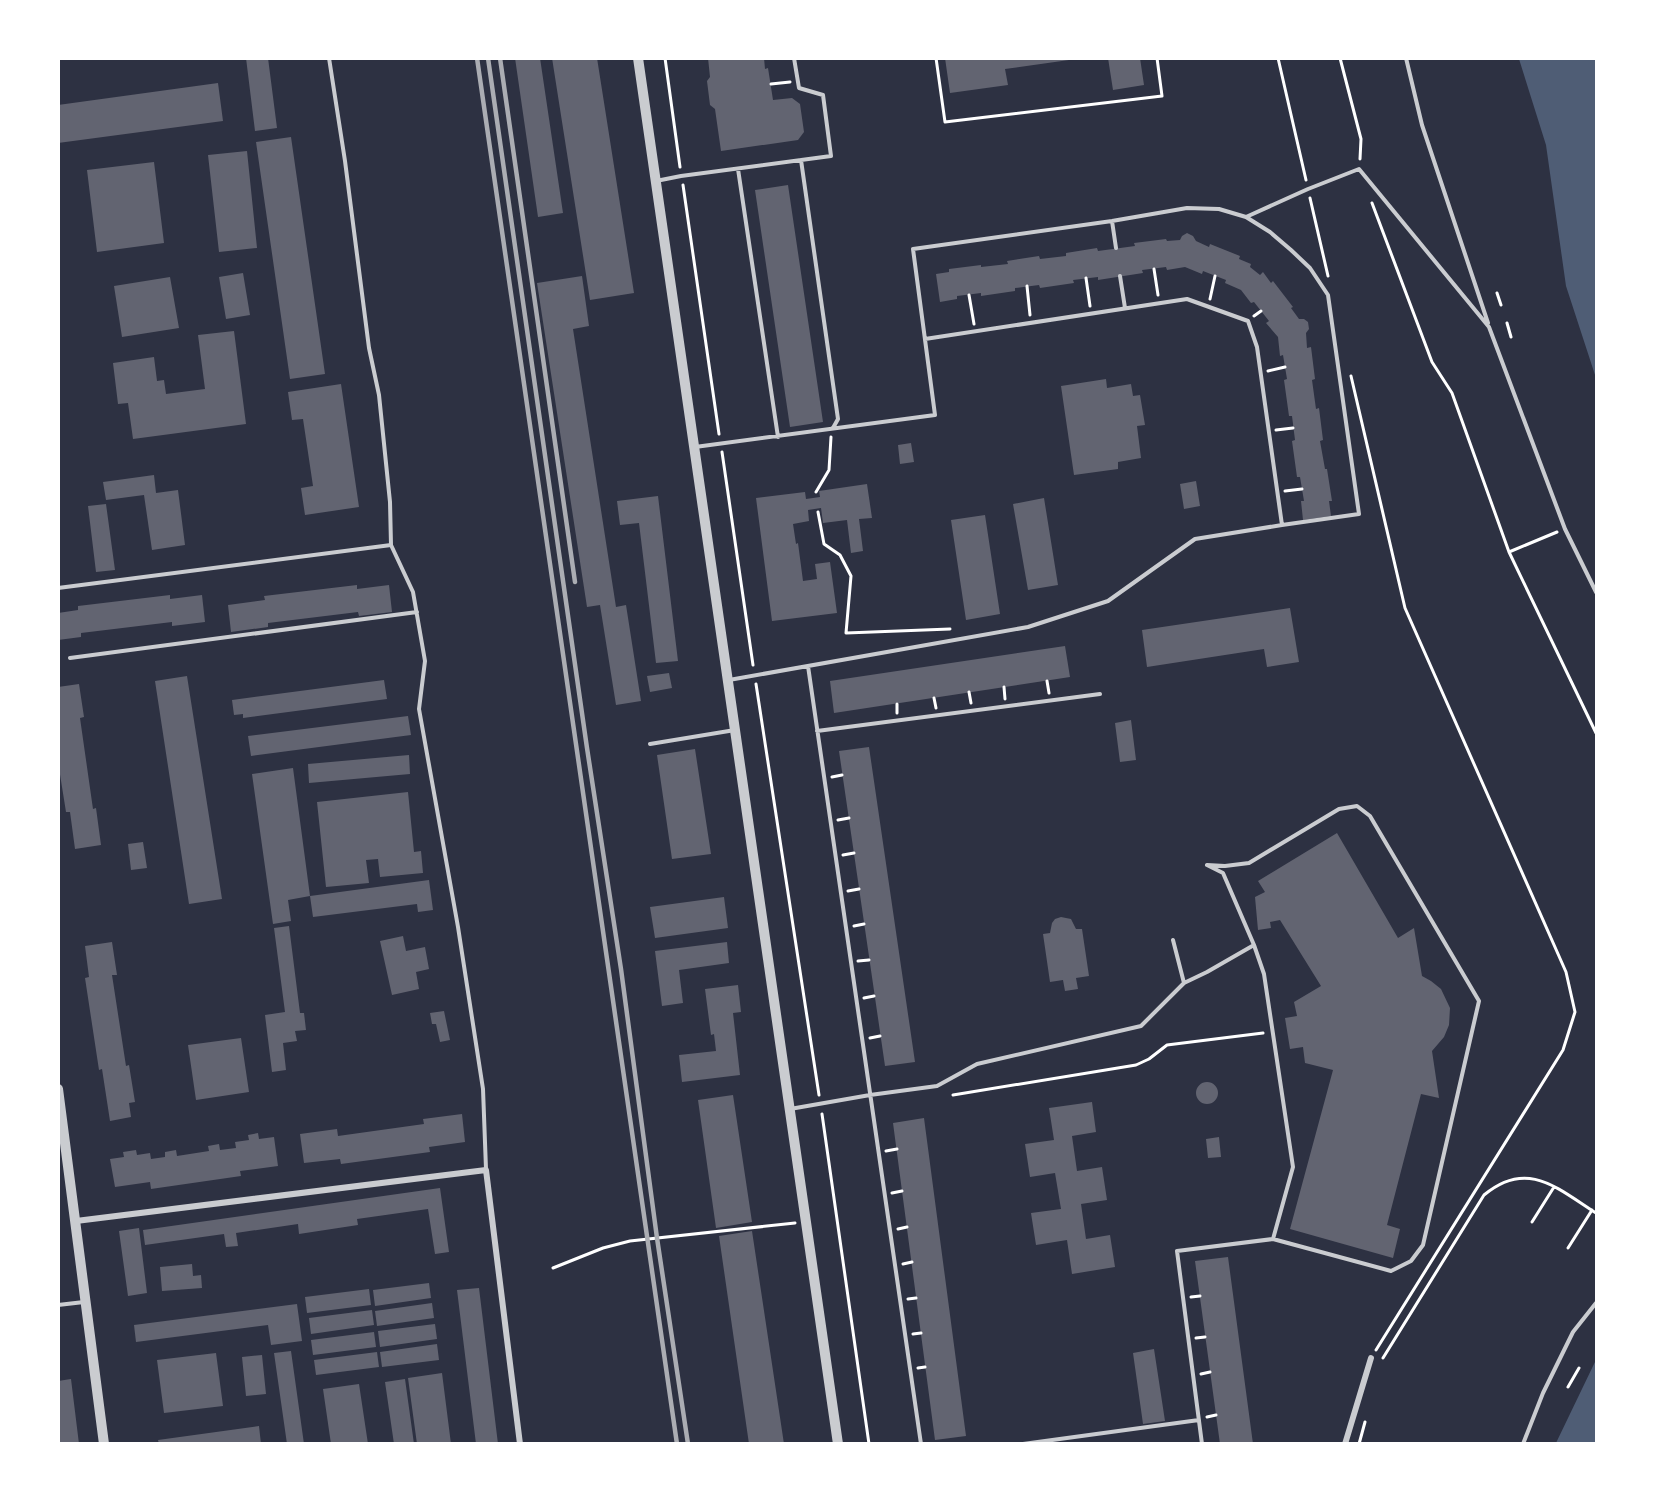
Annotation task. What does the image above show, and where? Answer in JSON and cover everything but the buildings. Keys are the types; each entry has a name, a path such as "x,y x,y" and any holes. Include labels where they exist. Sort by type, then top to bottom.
{"street":[{"path":"638,58 838,1443"},
{"path":"58,1089 104,1443"},
{"path":"76,1221 486,1170 520,1443"},
{"path":"1345,1443 1371,1358"}],"lane":[{"path":"329,58 369,348 379,395 390,502 391,544 413,592 425,660 419,709 458,927 483,1089 486,1170"},
{"path":"655,181 831,156 823,95 799,88 794,58"},
{"path":"1406,58 1422,125 1489,327 1565,529 1596,592"},
{"path":"801,160 838,418 833,428"},
{"path":"1246,217 1359,169 1489,327"},
{"path":"738,170 778,437"},
{"path":"694,447 935,415 914,249 1112,221 1186,208 1219,209 1246,217 1270,232 1310,268 1328,295 1359,514 1195,539 1108,601 1028,627 728,680"},
{"path":"1112,221 1116,248"},
{"path":"1120,276 1125,308"},
{"path":"925,339 1187,298 1248,321 1257,347 1282,525"},
{"path":"58,588 391,544"},
{"path":"70,658 417,612"},
{"path":"808,666 921,1443"},
{"path":"818,731 1100,694"},
{"path":"650,744 735,730"},
{"path":"1202,1443 1177,1251 1274,1239 1391,1271 1412,1261 1423,1245 1479,1000 1370,816 1357,807 1339,809 1249,863 1225,866 1207,865 1223,873 1264,974 1293,1167 1274,1239"},
{"path":"1173,940 1184,983"},
{"path":"790,1109 937,1086 977,1064 1141,1026 1184,983 1254,945"},
{"path":"58,1305 85,1301"},
{"path":"1523,1443 1543,1393 1573,1332 1596,1303"},
{"path":"1023,1443 1199,1420"}],"path":[{"path":"665,58 720,444 869,1443"},
{"path":"936,58 945,122 1162,96 1156,58"},
{"path":"1278,58 1329,282"},
{"path":"1340,58 1361,139 1359,169"},
{"path":"771,84 798,81"},
{"path":"1371,201 1432,362 1452,393 1509,552 1596,733"},
{"path":"1154,268 1159,303"},
{"path":"1209,306 1215,276"},
{"path":"1086,278 1091,313"},
{"path":"1027,286 1031,322"},
{"path":"1497,293 1501,305"},
{"path":"969,295 975,331"},
{"path":"1507,323 1511,337"},
{"path":"1260,372 1285,367"},
{"path":"1351,375 1405,608 1566,972 1575,1012 1563,1050 1371,1358"},
{"path":"816,492 829,470 833,428"},
{"path":"1269,431 1293,428"},
{"path":"1277,492 1302,489"},
{"path":"818,512 824,544 840,555 851,576 846,633 960,629"},
{"path":"1509,552 1565,529"},
{"path":"953,1095 1136,1065 1149,1059 1167,1045 1272,1032"},
{"path":"1380,1362 1484,1196 1496,1185 1510,1179 1525,1177 1540,1180 1594,1211 1568,1248"},
{"path":"1532,1222 1554,1187"},
{"path":"554,1268 603,1248 630,1241 806,1222"},
{"path":"1568,1387 1579,1368"}],"water":[{"path":"1519,59 1596,59 1596,378 1566,286 1546,145"},
{"path":"1596,1360 1596,1443 1556,1443 1594,1364"}],"railway":[{"path":"477,58 677,1444"},
{"path":"488,58 688,1444"},
{"path":"500,58 575,582"}]}
